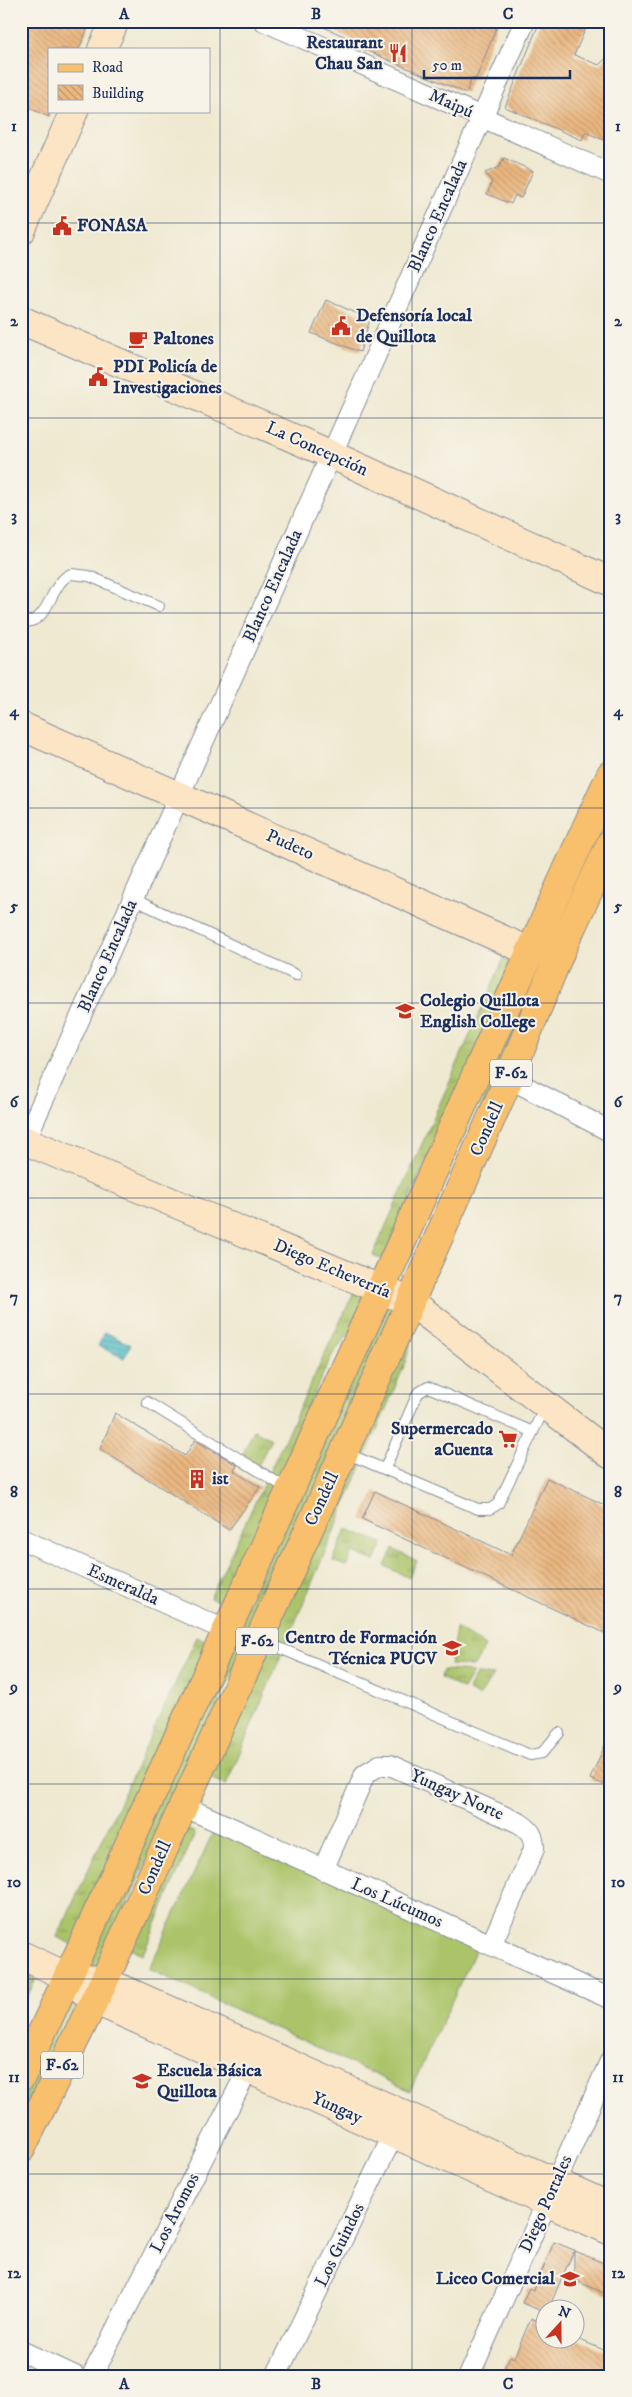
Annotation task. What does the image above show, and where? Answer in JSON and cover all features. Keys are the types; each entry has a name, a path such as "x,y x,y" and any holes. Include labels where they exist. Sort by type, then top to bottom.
{"main road":[{"path":"102,48 114,21"},
{"path":"21,231 74,112"},
{"name":"La Concepción","path":"21,320 332,455 611,582"},
{"name":"Pudeto","path":"21,726 529,951 561,950"},
{"name":"Condell","path":"21,2078 380,1289 529,951 611,774"},
{"name":"Condell","path":"21,2149 99,1990 344,1452 509,1078 561,950 611,843"},
{"name":"Diego Echeverría","path":"23,1144 411,1302 611,1455"},
{"name":"Yungay","path":"21,1955 551,2193 611,2231"},
{"name":"Yungay","path":"551,2193 611,2207"}],"street":[{"name":"Maipú","path":"264,21 611,174"},
{"name":"Blanco Encalada","path":"23,1144 525,21"},
{"path":"509,1078 611,1132"},
{"name":"Esmeralda","path":"21,1540 225,1630"},
{"name":"Yungay Norte","path":"323,1870 366,1774 372,1768 380,1765 390,1765 519,1823 528,1829 534,1838 534,1849 491,1945"},
{"name":"Los Lúcumos","path":"183,1806 611,1999"},
{"name":"Los Aromos","path":"92,2376 253,2059"},
{"name":"Diego Portales","path":"469,2376 611,2059"},
{"name":"Los Guindos","path":"276,2376 399,2124"},
{"path":"21,2351 76,2376"}],"lane":[{"path":"21,622 30,622 40,617 60,580 71,574 89,576 159,606"},
{"path":"133,899 296,975"},
{"path":"385,1468 418,1392 428,1387 533,1432"},
{"path":"147,1402 289,1490"},
{"path":"344,1452 478,1509 485,1510 498,1504 546,1404"},
{"path":"258,1639 530,1755 542,1753 558,1734"}],"green space":[{"path":"504,958 515,963 383,1259 373,1255"},
{"path":"546,958 478,1122 488,1081 536,959"},
{"path":"354,1292 361,1294 366,1302 353,1328 332,1355 306,1410 296,1446 227,1605 210,1598"},
{"path":"382,1304 398,1310 97,1970 86,1965"},
{"path":"406,1334 412,1339 404,1366 226,1785 207,1777"},
{"path":"254,1430 271,1439 257,1468 242,1456"},
{"path":"346,1529 383,1543 375,1561 353,1552 346,1566 333,1561"},
{"path":"393,1549 417,1561 409,1578 385,1566"},
{"path":"456,1628 485,1646 474,1666 450,1665"},
{"path":"197,1637 211,1642 75,1946 57,1937"},
{"path":"443,1670 473,1672 463,1689 441,1678"},
{"path":"476,1674 493,1675 479,1697 468,1690"},
{"path":"179,1825 195,1833 143,1954 123,1946"},
{"path":"216,1826 477,1947 410,2091 149,1969"},
{"path":"21,1972 36,1979 21,2009"},
{"path":"72,1991 82,1995 21,2116 21,2096"}],"water":[{"path":"105,1332 131,1345 124,1358 98,1346"}],"building":[{"path":"21,21 91,21 79,48 48,48 49,117 21,104"},
{"path":"310,21 499,21 476,79 472,78 466,93 351,44 353,40"},
{"path":"540,21 589,21 574,55 599,65 611,53 611,143 585,132 582,140 505,107"},
{"path":"504,158 533,171 521,198 515,195 511,204 487,194 492,182 485,173 499,167"},
{"name":"Defensoría local de Quillota","path":"326,300 370,319 360,352 311,333"},
{"name":"ist","path":"115,1413 185,1456 195,1440 237,1465 234,1471 260,1487 229,1530 100,1449"},
{"path":"547,1478 611,1508 611,1636 362,1519 375,1491 511,1555"},
{"path":"611,1731 611,1787 590,1779"},
{"path":"554,2242 574,2250 552,2300 534,2300 534,2308 522,2303 529,2288 534,2290"},
{"path":"574,2251 611,2266 611,2296 574,2280"},
{"path":"531,2318 534,2319 534,2350 584,2350 584,2342 611,2353 611,2376 500,2376 510,2356 514,2358"}],"place":[{"name":"Restaurant Chau San","path":"398,53"},
{"name":"FONASA","path":"62,226"},
{"name":"Defensoría local de Quillota","path":"341,326"},
{"name":"Paltones","path":"138,339"},
{"name":"PDI Policía de Investigaciones","path":"98,377"},
{"name":"Colegio Quillota English College","path":"405,1011"},
{"name":"Supermercado aCuenta","path":"508,1439"},
{"name":"ist","path":"197,1479"},
{"name":"Centro de Formación Técnica PUCV","path":"452,1648"},
{"name":"Escuela Básica Quillota","path":"142,2081"},
{"name":"Liceo Comercial","path":"570,2279"}]}
